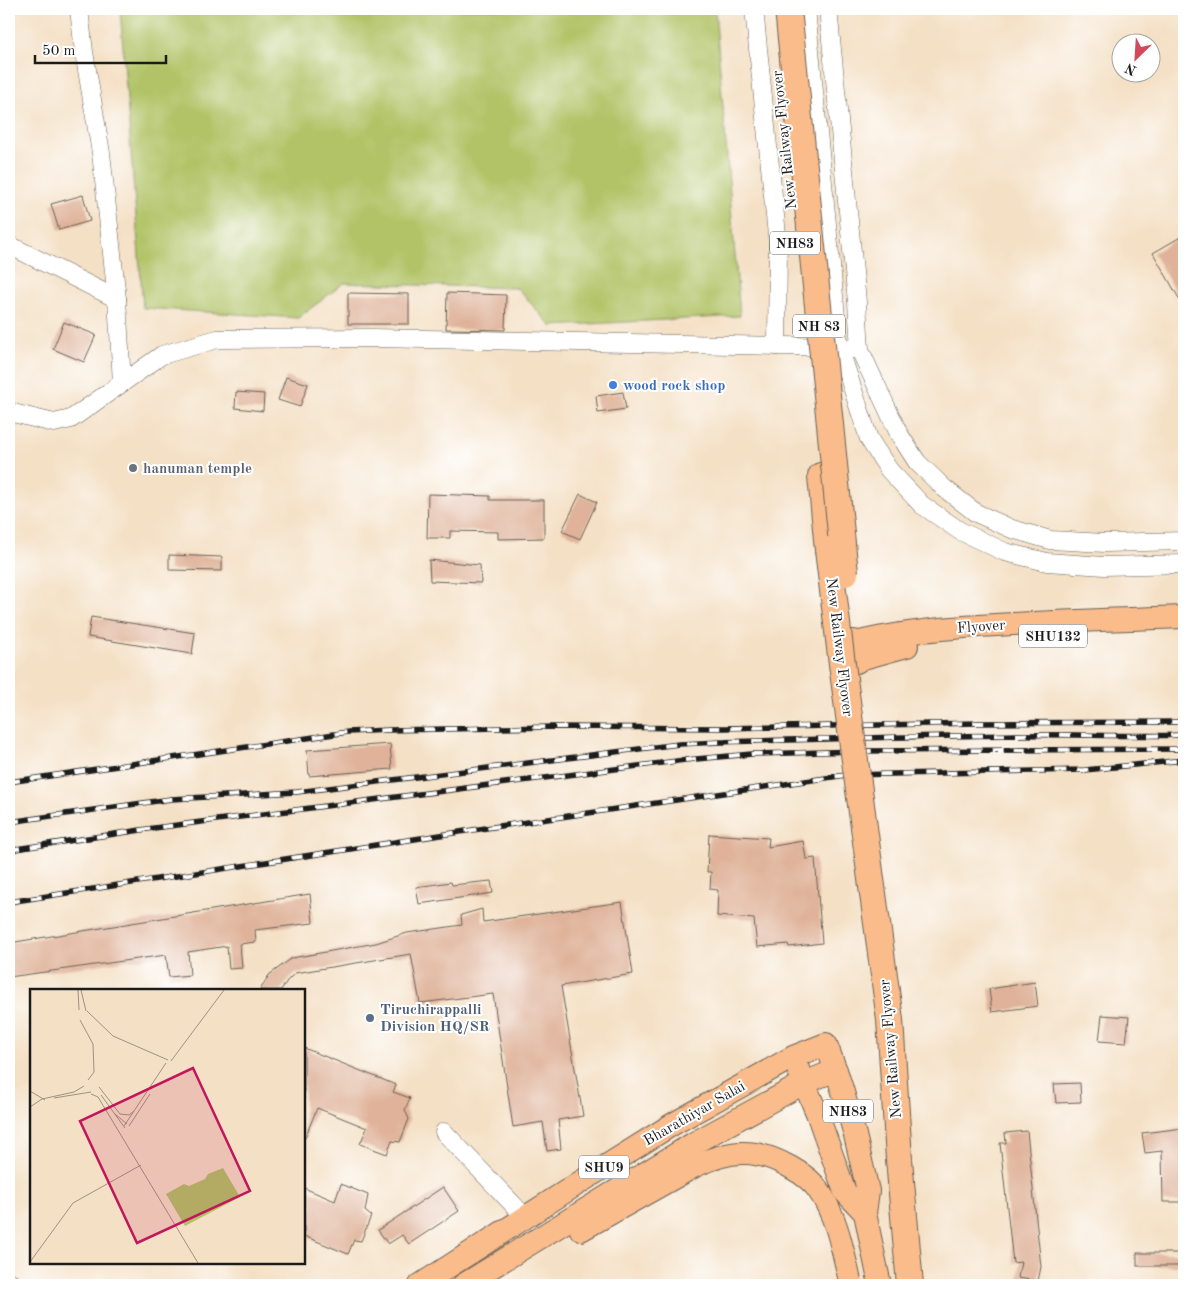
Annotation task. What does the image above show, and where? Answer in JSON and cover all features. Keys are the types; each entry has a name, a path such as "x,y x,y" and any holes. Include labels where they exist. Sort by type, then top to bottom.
{"highway":[{"name":"New Railway Flyover","path":"771,9 828,550 848,654 900,1004 925,1285"},
{"name":"New Railway Flyover","path":"788,9 850,622 848,654 890,1020 910,1285"}],"main road":[{"name":"Flyover","path":"848,654 901,633 1052,622 1184,617"},
{"name":"Flyover","path":"848,654 923,641 1184,631"},
{"name":"NH83","path":"793,1057 826,1044 836,1070 855,1135 868,1191 865,1213"},
{"path":"793,1057 845,1192 865,1213 880,1285"},
{"name":"Bharathiyar Salai","path":"420,1285 673,1124 793,1057"},
{"name":"Bharathiyar Salai","path":"463,1285 694,1143 804,1083 836,1070"},
{"path":"550,1232 581,1230 694,1166 712,1158 746,1153 766,1156 804,1174 819,1190 837,1227 851,1285"}],"street":[{"path":"79,9 84,52 101,153 117,299 122,383"},
{"path":"754,9 778,245 777,346"},
{"path":"806,9 839,347 869,440 889,470 922,505 960,531 1005,552 1047,562 1104,566 1184,564"},
{"path":"828,9 860,350 899,434 917,462 944,488 976,513 1012,530 1050,540 1105,543 1184,541"},
{"path":"9,245 117,299"},
{"path":"9,412 54,423 71,419 162,355 217,339 382,338 839,347 860,350"},
{"path":"444,1132 525,1217"},
{"path":"9,1280 13,1285"}],"green space":[{"path":"120,9 715,9 740,316 551,326 517,288 344,283 298,318 143,308"}],"building":[{"path":"83,195 90,221 59,230 51,204"},
{"path":"1184,235 1184,307 1153,253"},
{"path":"348,293 409,294 409,324 348,324"},
{"path":"447,293 506,295 505,330 446,329"},
{"path":"64,322 96,335 84,362 53,349"},
{"path":"286,377 308,384 300,407 278,400"},
{"path":"236,392 264,394 263,411 235,408"},
{"path":"623,392 626,409 598,413 596,396"},
{"path":"428,494 490,496 490,500 544,500 544,538 498,539 498,532 450,531 450,538 427,538"},
{"path":"580,494 597,502 580,539 562,531"},
{"path":"169,555 222,557 222,571 169,570"},
{"path":"429,560 480,565 481,583 430,581"},
{"path":"91,617 195,633 192,654 88,637"},
{"path":"390,744 392,769 309,776 307,750"},
{"path":"709,834 769,838 768,847 803,841 806,859 815,858 822,943 789,947 788,944 757,947 754,919 717,916 718,890 710,889 711,872 707,872"},
{"path":"491,881 493,893 419,904 416,887 451,882 452,885"},
{"path":"310,894 313,923 255,930 256,942 240,944 242,968 229,969 227,946 188,952 190,975 169,977 166,955 9,977 9,943"},
{"path":"622,902 633,974 561,986 583,1116 558,1120 561,1149 547,1151 543,1122 513,1127 493,994 420,1003 411,954 295,973 282,989 261,989 269,975 292,958 376,943 407,933 462,925 461,915 482,909 483,922"},
{"path":"1035,982 1038,1006 992,1012 989,989"},
{"path":"1102,1015 1129,1017 1126,1043 1099,1041"},
{"path":"305,1048 396,1085 393,1092 410,1098 405,1110 409,1119 400,1142 392,1141 387,1154 360,1144 367,1128 317,1108 305,1138"},
{"path":"1080,1083 1081,1102 1056,1103 1054,1084"},
{"path":"1184,1128 1184,1202 1163,1202 1162,1151 1145,1153 1142,1133"},
{"path":"1027,1131 1041,1267 1038,1281 1018,1278 1021,1262 1013,1263 1000,1143 1006,1143 1005,1133"},
{"path":"341,1184 368,1195 365,1211 371,1216 361,1241 354,1240 348,1254 305,1236 305,1188 335,1201"},
{"path":"443,1187 459,1211 409,1244 402,1235 388,1244 378,1230"},
{"path":"1137,1253 1184,1253 1184,1266 1137,1266"}],"railway":[{"path":"9,782 348,732 553,727 725,728 978,723 1184,722"},
{"path":"9,822 171,799 297,792 679,744 943,736 1184,735"},
{"path":"9,850 154,828 685,760 752,754 859,751 1184,749"},
{"path":"9,902 466,831 846,775 1085,770 1184,760"}],"place":[{"name":"wood rock shop","path":"613,385"},
{"name":"hanuman temple","path":"133,468"},
{"name":"Tiruchirappalli Division HQ/SR","path":"370,1018"}]}
